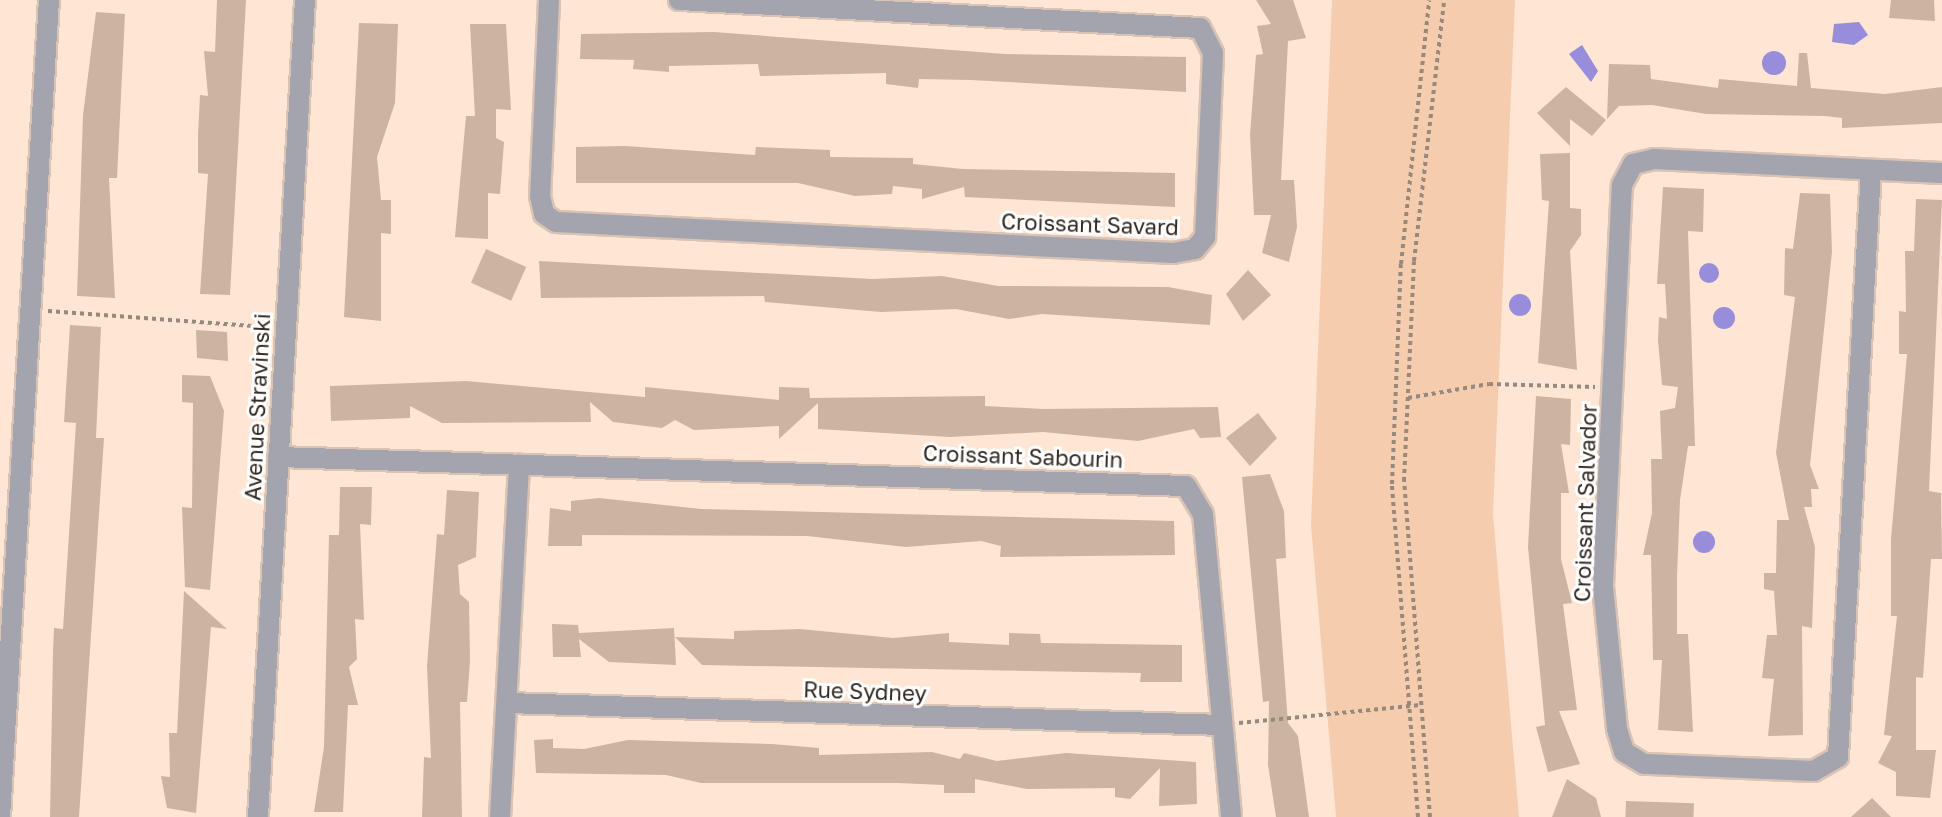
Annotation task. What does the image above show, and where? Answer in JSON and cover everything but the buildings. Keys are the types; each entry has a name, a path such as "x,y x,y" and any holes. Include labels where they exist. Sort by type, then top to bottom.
{"street":[{"path":"0,817 49,0"},
{"name":"Avenue Stravinski","path":"258,817 305,0"},
{"name":"Croissant Savard","path":"549,0 540,196 544,214 556,222 1173,253 1195,249 1205,237 1213,53 1200,28 679,0"},
{"name":"Croissant Salvador","path":"1871,170 1838,757 1814,771 1644,764 1624,752 1617,729 1603,585 1622,185 1633,164 1654,159 1942,173"},
{"name":"Croissant Sabourin","path":"278,457 1186,486 1203,514 1230,724 1231,817"},
{"path":"500,817 519,465"},
{"name":"Rue Sydney","path":"507,703 1230,724"}],"path":[{"path":"1418,817 1408,706 1393,442 1401,264 1429,0"},
{"path":"1430,817 1405,526 1416,243 1444,0"},
{"path":"44,311 269,327"},
{"path":"1408,398 1489,384 1597,388"},
{"path":"1230,724 1420,705"}],"shaded area":[{"path":"1332,0 1515,0 1493,514 1519,817 1336,817 1311,525"},
{"path":"1859,22 1868,35 1854,45 1832,42 1834,24"},
{"path":"1582,45 1598,71 1591,82 1569,54"},
{"path":"1774,51 1785,58 1786,63 1779,74 1774,75 1763,68 1762,63 1769,52"},
{"path":"1709,263 1716,266 1719,273 1716,280 1709,283 1702,280 1699,273 1702,266"},
{"path":"1520,294 1528,297 1531,305 1528,313 1520,316 1512,313 1509,305 1512,297"},
{"path":"1724,307 1732,310 1735,318 1732,326 1724,329 1716,326 1713,318 1716,310"},
{"path":"1704,531 1712,534 1715,542 1712,550 1704,553 1696,550 1693,542 1696,534"}]}
